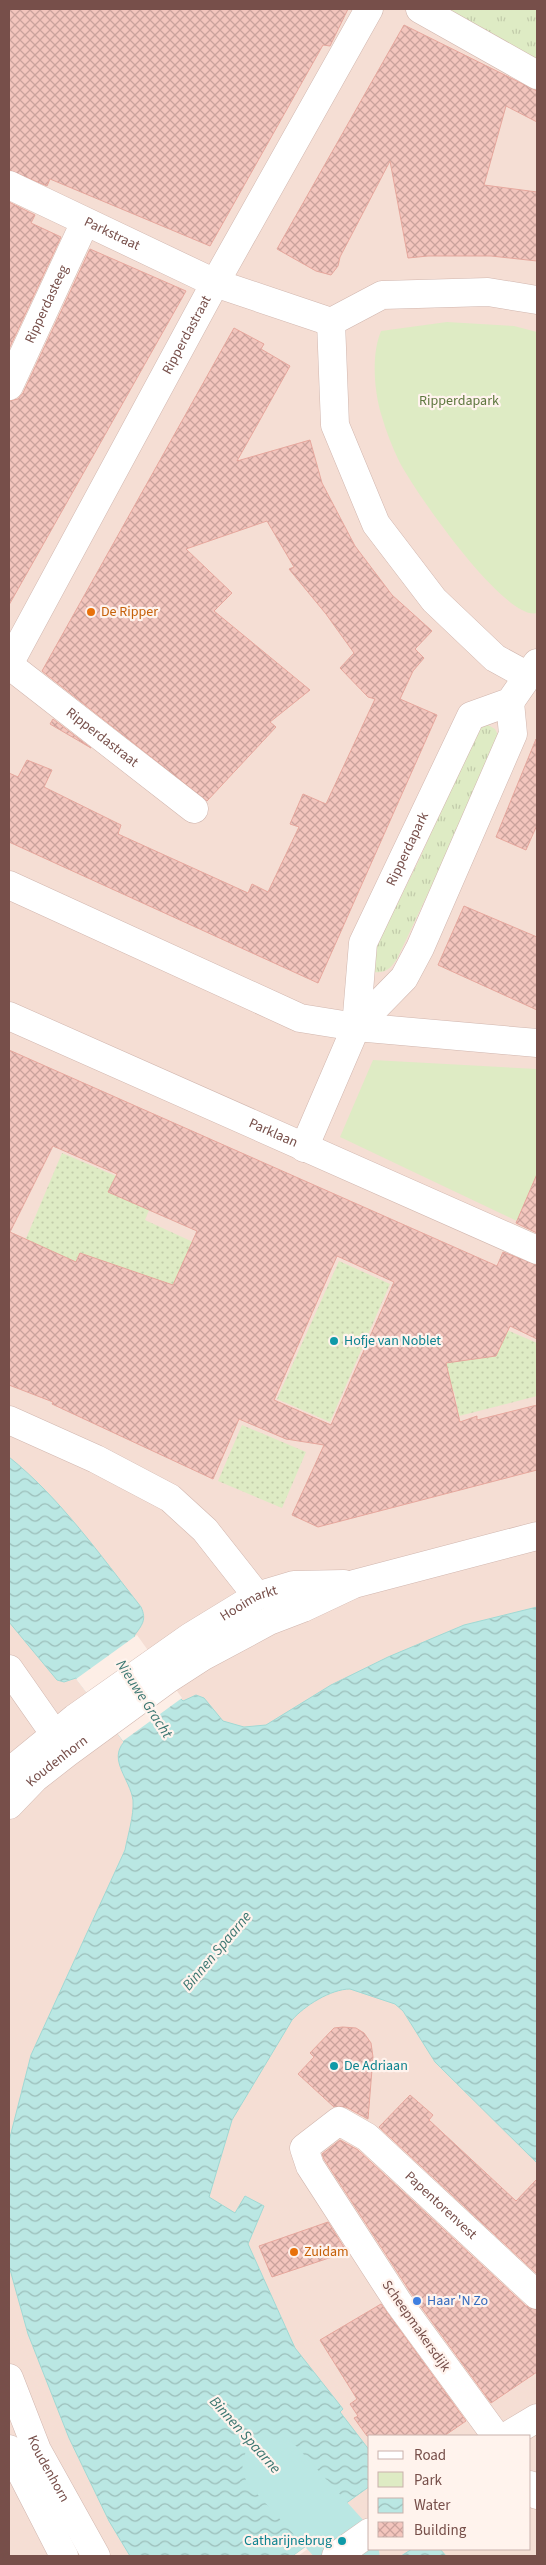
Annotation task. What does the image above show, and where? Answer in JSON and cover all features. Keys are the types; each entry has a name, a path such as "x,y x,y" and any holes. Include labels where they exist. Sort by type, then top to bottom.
{"street":[{"name":"Ripperdastraat","path":"194,809 9,664 215,283 369,9"},
{"path":"420,9 537,75"},
{"name":"Parkstraat","path":"9,185 215,283"},
{"name":"Ripperdasteeg","path":"9,386 85,222"},
{"path":"215,283 331,322 382,295 488,292 537,300"},
{"path":"331,322 335,425 376,524 434,600 495,658 532,669 510,702"},
{"name":"Ripperdapark","path":"304,1148 356,1027 362,943 471,716 510,702 513,734 420,948 404,978 356,1027"},
{"path":"9,885 300,1018 356,1027 537,1042"},
{"name":"Parklaan","path":"9,1016 537,1250"},
{"path":"9,1420 96,1459 170,1498 205,1530 257,1596"},
{"name":"Hooimarkt","path":"162,1671 202,1656 261,1625 354,1584 537,1536"},
{"name":"Hooimarkt","path":"162,1671 190,1637 257,1596 294,1585 354,1584"},
{"path":"9,1669 61,1743"},
{"name":"Koudenhorn","path":"9,1772 61,1743 162,1671"},
{"name":"Koudenhorn","path":"9,1805 35,1778 61,1743"},
{"name":"Papentorenvest","path":"339,2121 367,2137 537,2295"},
{"name":"Scheepmakersdijk","path":"339,2121 304,2148 310,2166 398,2302 495,2435"},
{"name":"Koudenhorn","path":"9,2378 37,2450 96,2556"},
{"path":"509,2435 537,2418"},
{"name":"Koudenhorn","path":"9,2449 64,2556"},
{"path":"336,2556 368,2533"}],"shaded area":[{"path":"9,9 486,9 537,36 537,2556 9,2556"}],"green space":[{"path":"424,9 537,9 537,71"},
{"name":"Ripperdapark","path":"447,322 514,326 537,332 537,613 522,610 504,597 483,576 440,523 421,497 398,459 379,407 375,362 381,331"},
{"path":"488,725 495,729 499,737 491,760 397,959 385,971 368,971 368,963 420,858 477,729"},
{"path":"373,1060 537,1069 537,1174 517,1221 340,1137"},
{"path":"62,1153 156,1193 145,1220 206,1248 161,1377 25,1241"},
{"name":"Hofje van Noblet","path":"339,1261 390,1284 330,1422 277,1399"},
{"path":"460,1310 537,1343 537,1396 459,1416 454,1391 420,1396"},
{"path":"242,1425 306,1452 282,1508 218,1481"}],"water":[{"name":"Nieuwe Gracht","path":"9,1457 28,1473 63,1509 141,1607 144,1619 134,1636 179,1697 183,1701 196,1695 204,1698 223,1721 244,1727 266,1725 331,1685 388,1657 464,1625 537,1607 537,2163 435,2062 403,2011 395,2004 350,1989 335,1992 318,1999 303,2009 292,2020 232,2120 209,2197 235,2213 245,2196 264,2206 248,2244 295,2348 343,2409 340,2412 368,2448 368,2487 345,2504 351,2514 293,2556 130,2556 109,2521 69,2438 28,2334 9,2266 9,2141 31,2055 125,1850 132,1819 133,1800 119,1763 118,1756 124,1742 76,1678 64,1682 57,1680 9,1622"},
{"path":"410,2550 441,2550 446,2556 401,2556"}],"pier":[{"path":"137,1635 182,1698 123,1741 76,1679"},
{"path":"351,2514 353,2516 298,2556 293,2556"}],"building":[{"path":"9,9 348,9 330,46 323,45 210,246 50,179 47,186 9,170"},
{"path":"404,25 537,91 537,122 506,106 484,185 537,192 537,261 491,256 428,256 408,258 390,161 340,257 338,266 331,275 316,271 277,249"},
{"path":"9,202 35,215 31,223 61,237 9,349"},
{"path":"90,249 186,291 9,605 9,401 18,399 23,393"},
{"path":"234,328 264,344 261,349 290,366 237,461 310,440 322,483 355,546 392,595 432,631 415,649 424,658 413,671 400,699 437,715 318,983 9,842 9,773 18,777 27,760 52,770 44,787 121,825 118,834 248,893 252,884 268,892 299,827 290,824 303,794 326,804 375,699 368,697 340,668 354,653 326,614 289,569 294,567 267,521 186,549 232,593 214,611 310,690 270,722 276,727 207,801 42,671"},
{"path":"53,719 91,748 50,724"},
{"path":"536,739 537,825 526,850 496,837"},
{"path":"464,906 537,937 537,1010 438,965"},
{"path":"9,1050 497,1266 503,1252 537,1265 537,1339 510,1326 496,1356 446,1363 460,1422 477,1416 477,1420 537,1405 537,1470 318,1527 292,1515 324,1445 286,1439 239,1419 213,1479 52,1404 53,1402 9,1385","holes":["53,1146 117,1174 108,1192 197,1231 173,1285 80,1253 76,1262 10,1232","337,1256 394,1282 331,1425 274,1400"]},
{"path":"537,1174 537,1233 516,1223"},
{"name":"De Adriaan","path":"334,2028 356,2028 364,2033 371,2043 373,2057 368,2119 346,2107 334,2107 298,2074 314,2057 310,2053"},
{"path":"410,2095 433,2115 429,2120 516,2201 537,2179 537,2274 379,2127"},
{"path":"340,2140 358,2150 526,2306 537,2310 537,2372 491,2403 411,2293 324,2159 322,2154"},
{"path":"328,2222 347,2252 272,2277 259,2246"},
{"path":"381,2304 466,2421 445,2435 367,2436 354,2418 358,2416 350,2404 357,2399 320,2340"}],"waterway":[{"name":"Binnen Spaarne","path":"273,2466 341,2541 349,2556"}],"place":[{"name":"De Ripper","path":"91,612"},
{"name":"Hofje van Noblet","path":"334,1341"},
{"name":"De Adriaan","path":"334,2066"},
{"name":"Zuidam","path":"294,2252"},
{"name":"Haar 'N Zo","path":"417,2301"},
{"name":"Catharijnebrug","path":"342,2541"}]}
